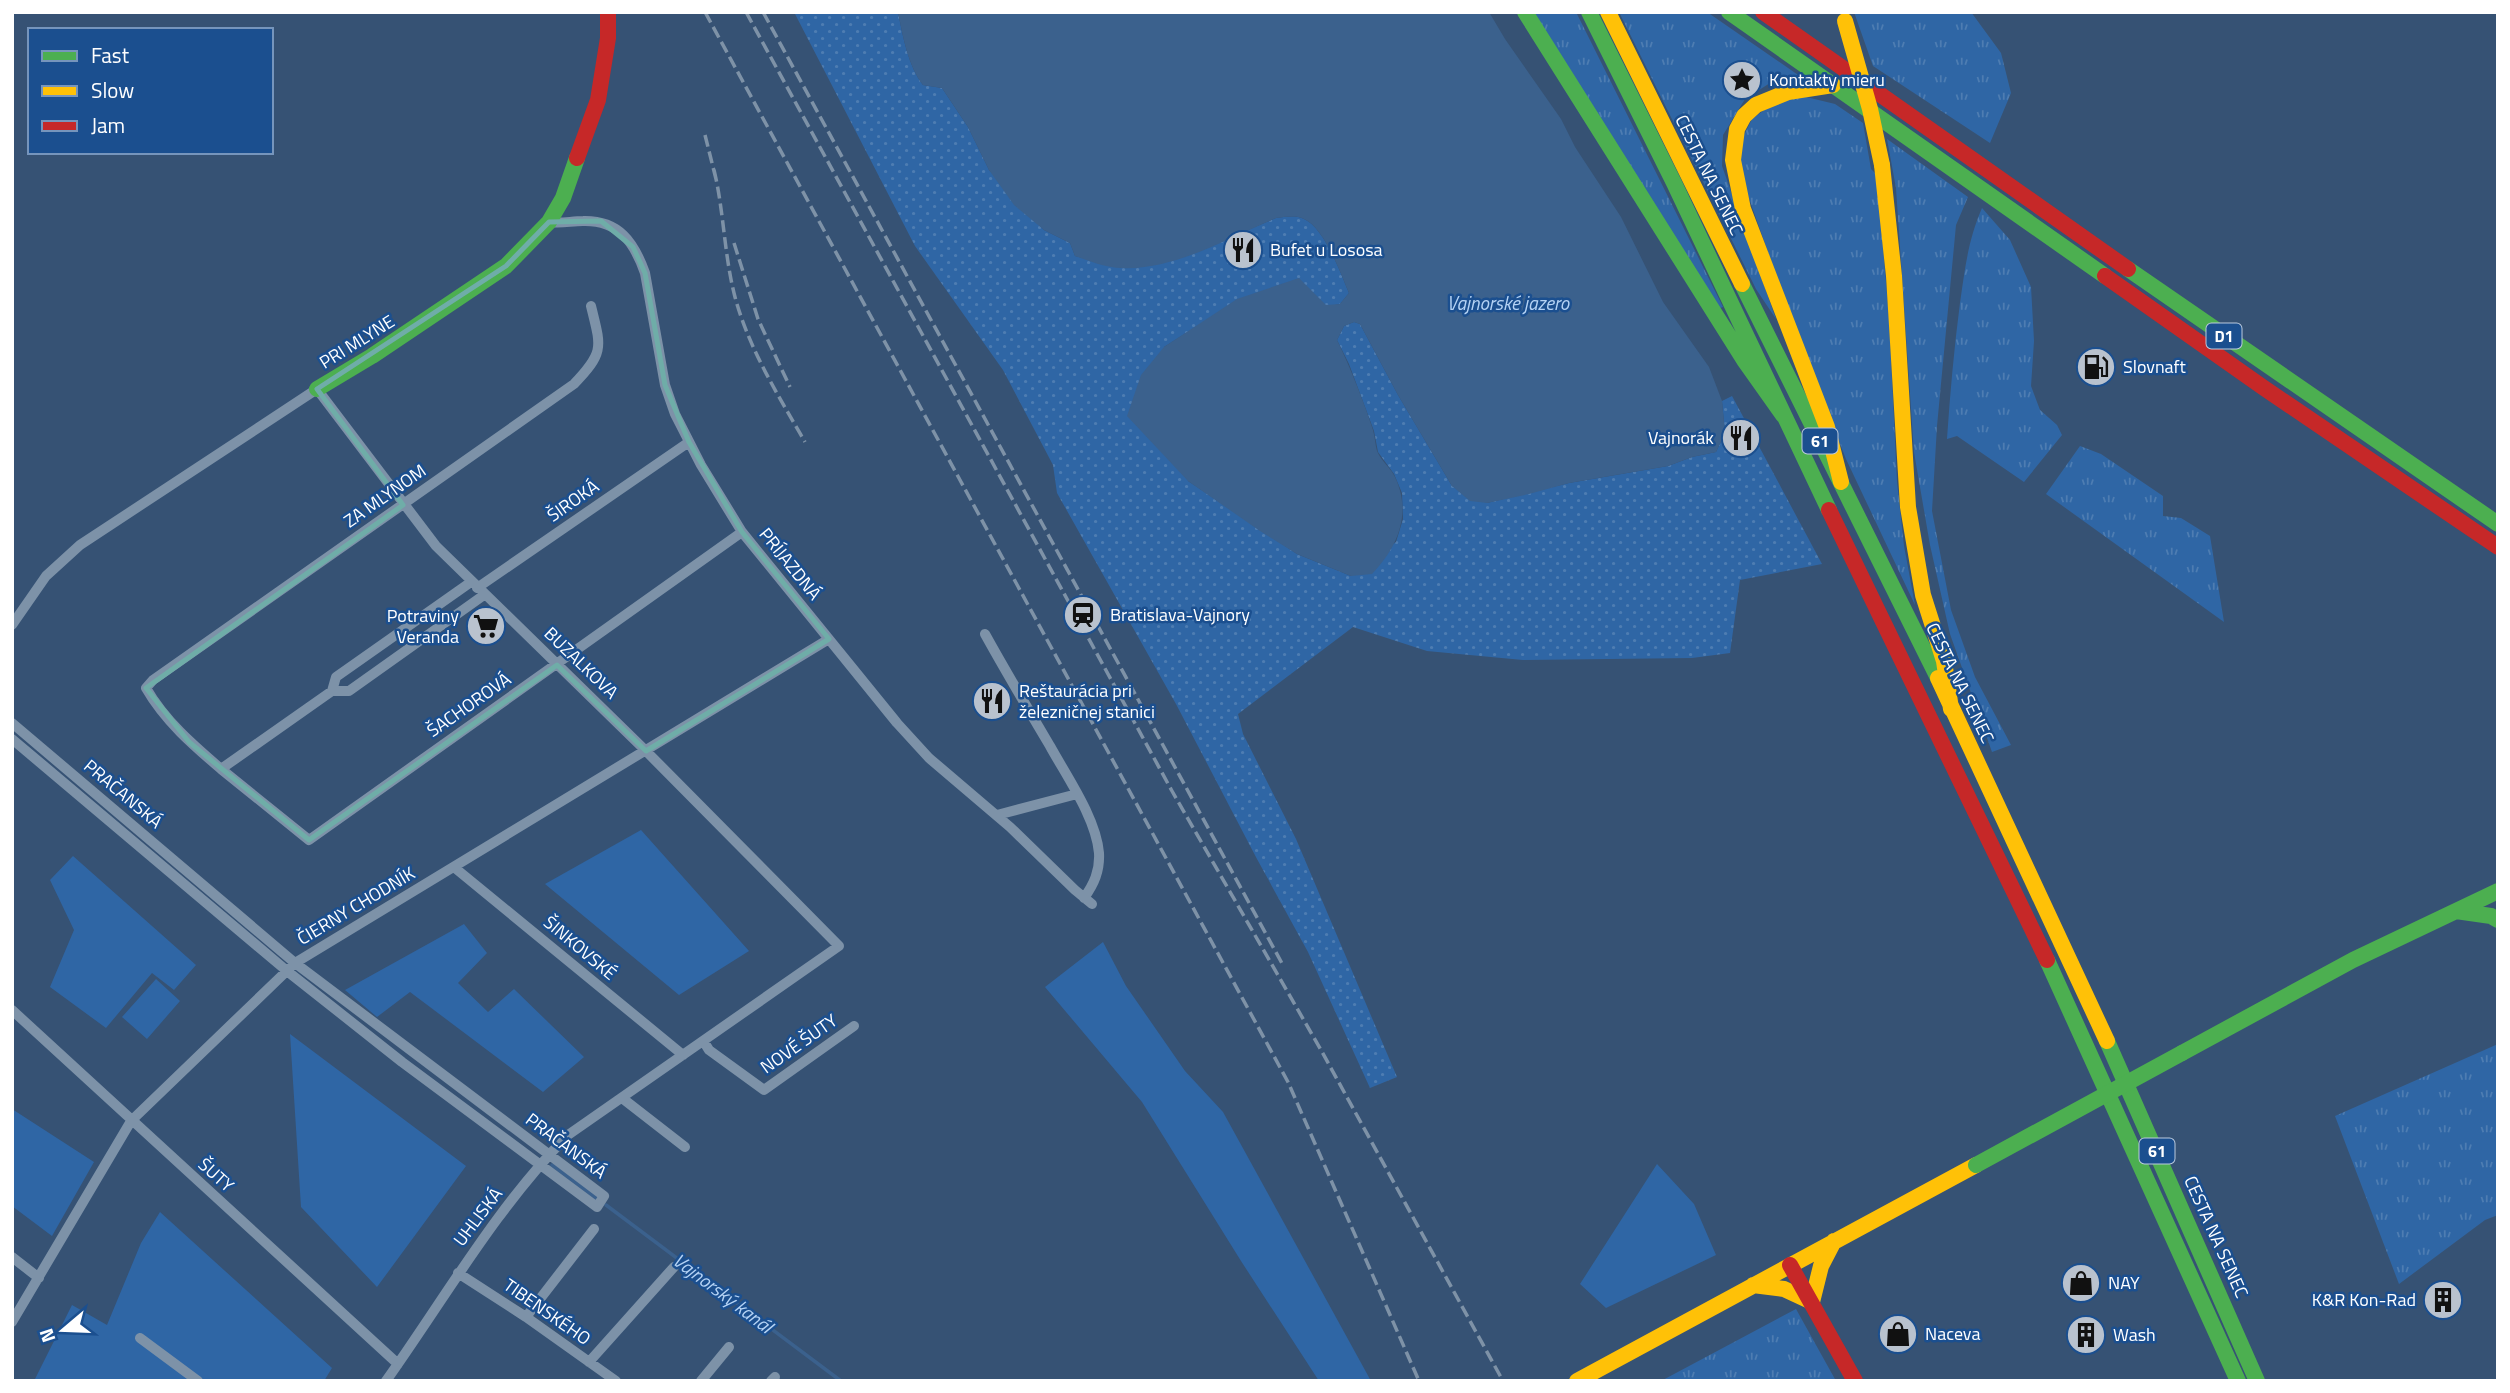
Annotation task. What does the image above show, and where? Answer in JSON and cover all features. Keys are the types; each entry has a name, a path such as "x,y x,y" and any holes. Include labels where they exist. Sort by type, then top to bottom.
{"main road":[{"name":"PRI MLYNE","path":"317,389 372,356 506,266 550,222 563,198 598,100 607,53 608,12"},
{"path":"1525,12 1744,360 1783,415"},
{"name":"CESTA NA SENEC","path":"1589,12 1911,674 2084,1038 2238,1381"},
{"name":"CESTA NA SENEC","path":"1608,12 1951,709 2118,1065 2257,1381"},
{"name":"D1","path":"1729,12 2264,388 2498,547"},
{"name":"D1","path":"1763,12 2275,372 2498,524"},
{"path":"1779,12 1836,64"},
{"path":"1843,16 1870,109 1882,165 1894,276 1904,461 1911,528 1923,595 1944,661 1951,709"},
{"path":"1833,85 1779,94 1754,106 1738,126 1731,158 1743,209 1827,426 1841,482"},
{"path":"1577,1381 2342,966 2498,891"},
{"path":"2456,911 2491,916 2498,920"},
{"path":"1811,1302 1821,1266 1834,1241"},
{"path":"1790,1265 1855,1381"},
{"path":"1753,1285 1784,1287 1811,1302"}],"street":[{"name":"PRÍJAZDNÁ","path":"550,222 601,221 613,226 633,247 645,273 665,385 675,414 742,532 897,723 929,758 997,815 1088,901 1098,867 1099,852 1094,832 1077,794"},
{"name":"ZA MLYNOM","path":"221,769 189,742 156,705 146,688 153,680 574,384 593,365 600,348 591,306"},
{"name":"BUZALKOVA","path":"317,389 436,547 646,751 839,946"},
{"name":"PRI MLYNE","path":"12,625 46,576 80,545 317,389"},
{"name":"ŠIROKÁ","path":"332,691 336,677 478,588 689,442"},
{"name":"ŠACHOROVÁ","path":"221,769 309,840 742,532"},
{"name":"ŠIROKÁ","path":"221,769 332,691 349,691 478,588"},
{"path":"985,634 1077,794 997,815"},
{"name":"ČIERNY CHODNÍK","path":"12,1322 131,1121 295,963 456,868 829,639"},
{"name":"PRAČANSKÁ","path":"12,723 295,963 604,1196 597,1207 402,1062 286,971 12,739"},
{"name":"ŠINKOVSKÉ","path":"456,868 683,1055"},
{"name":"UHLISKÁ","path":"386,1381 458,1273 539,1165 568,1135 839,946"},
{"name":"ŠUTY","path":"12,1010 398,1364"},
{"name":"NOVÉ ŠUTY","path":"704,1042 709,1050 764,1090 854,1026"},
{"path":"622,1098 685,1147"},
{"path":"526,1317 594,1229"},
{"path":"12,1257 39,1278"},
{"path":"589,1362 674,1267"},
{"name":"TIBENSKÉHO","path":"458,1273 616,1381"},
{"path":"140,1338 198,1381"},
{"path":"701,1381 729,1347"}],"highlighted area":[{"path":"601,221 633,247 645,273 665,385 689,442 742,532 829,639 646,751 557,665 309,840 189,742 146,688 403,505 317,389 506,266 549,222"}],"green space":[{"path":"794,12 898,12 910,60 923,85 942,88 968,127 989,170 1044,230 1070,243 1075,256 1122,268 1198,251 1276,218 1298,217 1318,231 1331,252 1349,293 1340,304 1186,333 1164,347 1188,481 1297,554 1351,576 1396,542 1403,519 1402,493 1394,474 1378,452 1374,431 1337,340 1344,326 1354,322 1360,324 1452,486 1487,503 1569,483 1668,466 1716,452 1725,433 1722,401 1732,396 1822,564 1740,580 1730,653 1692,658 1523,660 1427,651 1353,627 1238,714 1243,734 1296,839 1397,1077 1370,1088 1308,952 1176,704 1057,493 1053,465 1003,370 915,246"},
{"path":"1533,12 1576,12 1723,307 1720,308"},
{"path":"1619,12 1707,12 1801,77 1770,83 1745,99 1723,135 1722,166 1776,319 1756,289"},
{"path":"1854,12 1971,12 2001,53 2011,93 1990,143 1873,66"},
{"path":"1802,96 1835,104 1863,123 1871,169 1877,175 1889,318 1897,482 1904,546 1915,605 1846,459 1806,359 1738,161 1743,137 1752,119 1778,100"},
{"path":"1887,139 1968,197 1956,225 1937,426 1932,511 1951,610 1975,677 2011,745 1992,752 1950,634 1930,545 1914,452 1896,188"},
{"path":"1982,208 2010,240 2031,287 2034,341 2031,386 2040,410 2057,425 2062,435 2024,482 1957,436 1947,439 1964,278 1970,243"},
{"path":"2080,446 2101,454 2163,496 2163,516 2181,518 2210,536 2224,622 2046,494"},
{"path":"641,830 749,951 679,995 545,884"},
{"path":"73,856 196,965 174,990 152,973 106,1028 50,987 74,930 50,880"},
{"path":"464,924 487,953 458,983 488,1012 514,989 584,1057 543,1092 410,992 377,1017 345,990"},
{"path":"1103,942 1126,986 1185,1071 1223,1112 1371,1381 1319,1381 1142,1102 1045,987"},
{"path":"156,979 180,1001 147,1039 122,1017"},
{"path":"290,1034 466,1166 377,1287 301,1207"},
{"path":"2498,1044 2498,1215 2485,1220 2399,1284 2335,1116"},
{"path":"12,1109 94,1162 52,1236 12,1206"},
{"path":"1657,1164 1694,1204 1716,1255 1606,1308 1580,1284"},
{"path":"160,1212 332,1368 324,1381 34,1381 72,1305 107,1325 141,1243"},
{"path":"1796,1309 1836,1381 1661,1381"}],"water":[{"name":"Vajnorské jazero","path":"898,12 1489,12 1561,119 1575,147 1621,217 1663,302 1709,367 1722,401 1725,433 1716,452 1668,466 1569,483 1487,503 1470,501 1452,486 1360,324 1354,322 1344,326 1337,340 1365,407 1377,451 1400,490 1400,529 1389,553 1372,574 1351,576 1297,554 1188,481 1127,416 1141,375 1164,347 1237,299 1299,278 1326,305 1340,304 1349,293 1331,252 1318,231 1301,218 1276,218 1181,259 1141,267 1110,267 1075,256 1070,243 1044,230 1014,205 989,170 968,127 942,88 923,85 910,60"}],"waterway":[{"name":"Vajnorský kanál","path":"552,1165 596,1198"},
{"name":"Vajnorský kanál","path":"606,1205 841,1381"}],"railway":[{"path":"705,12 1288,1082 1419,1381"},
{"path":"746,12 1172,791 1321,1050 1503,1381"},
{"path":"763,12 1284,967"},
{"path":"705,135 716,179"},
{"path":"714,170 731,281 741,316 765,371 805,442"},
{"path":"734,243 758,319 790,387"}],"traffic: fast":[{"path":"1525,12 1744,360 1783,415"},
{"path":"1589,12 1674,183 1829,510"},
{"path":"1729,12 2105,276"},
{"path":"317,389 372,356 506,266 549,222 563,198 577,158"},
{"path":"2128,269 2498,524"},
{"path":"1742,284 1938,678"},
{"path":"2182,1053 2353,960 2498,891"},
{"path":"2456,911 2491,916 2498,920"},
{"path":"2047,960 2238,1381"},
{"path":"2107,1041 2257,1381"},
{"path":"1976,1165 2182,1053"}],"traffic: slow":[{"path":"1608,12 1742,284"},
{"path":"1845,21 1870,109 1882,165"},
{"path":"1833,85 1788,92 1756,105 1744,116 1737,129 1733,160 1743,209 1827,427 1841,482"},
{"path":"1882,165 1894,276 1908,507 1923,595 1944,661 1951,709"},
{"path":"1938,678 2107,1041"},
{"path":"1577,1381 1976,1165"},
{"path":"1812,1302 1821,1266 1834,1241"},
{"path":"1753,1285 1784,1289 1812,1302"}],"traffic: jam":[{"path":"577,158 598,100 608,38 608,12"},
{"path":"1763,12 2128,269"},
{"path":"2105,276 2498,547"},
{"path":"1829,510 2047,960"},
{"path":"1790,1265 1855,1381"}],"place":[{"name":"Kontakty mieru","path":"1742,80"},
{"name":"Bufet u Lososa","path":"1243,250"},
{"name":"Slovnaft","path":"2096,367"},
{"name":"Vajnorák","path":"1741,438"},
{"name":"Bratislava-Vajnory","path":"1083,615"},
{"name":"Potraviny Veranda","path":"486,626"},
{"name":"Reštaurácia pri železničnej stanici","path":"992,701"},
{"name":"NAY","path":"2081,1283"},
{"name":"K&R Kon-Rad","path":"2443,1300"},
{"name":"Naceva","path":"1898,1334"},
{"name":"Wash","path":"2086,1335"}]}
